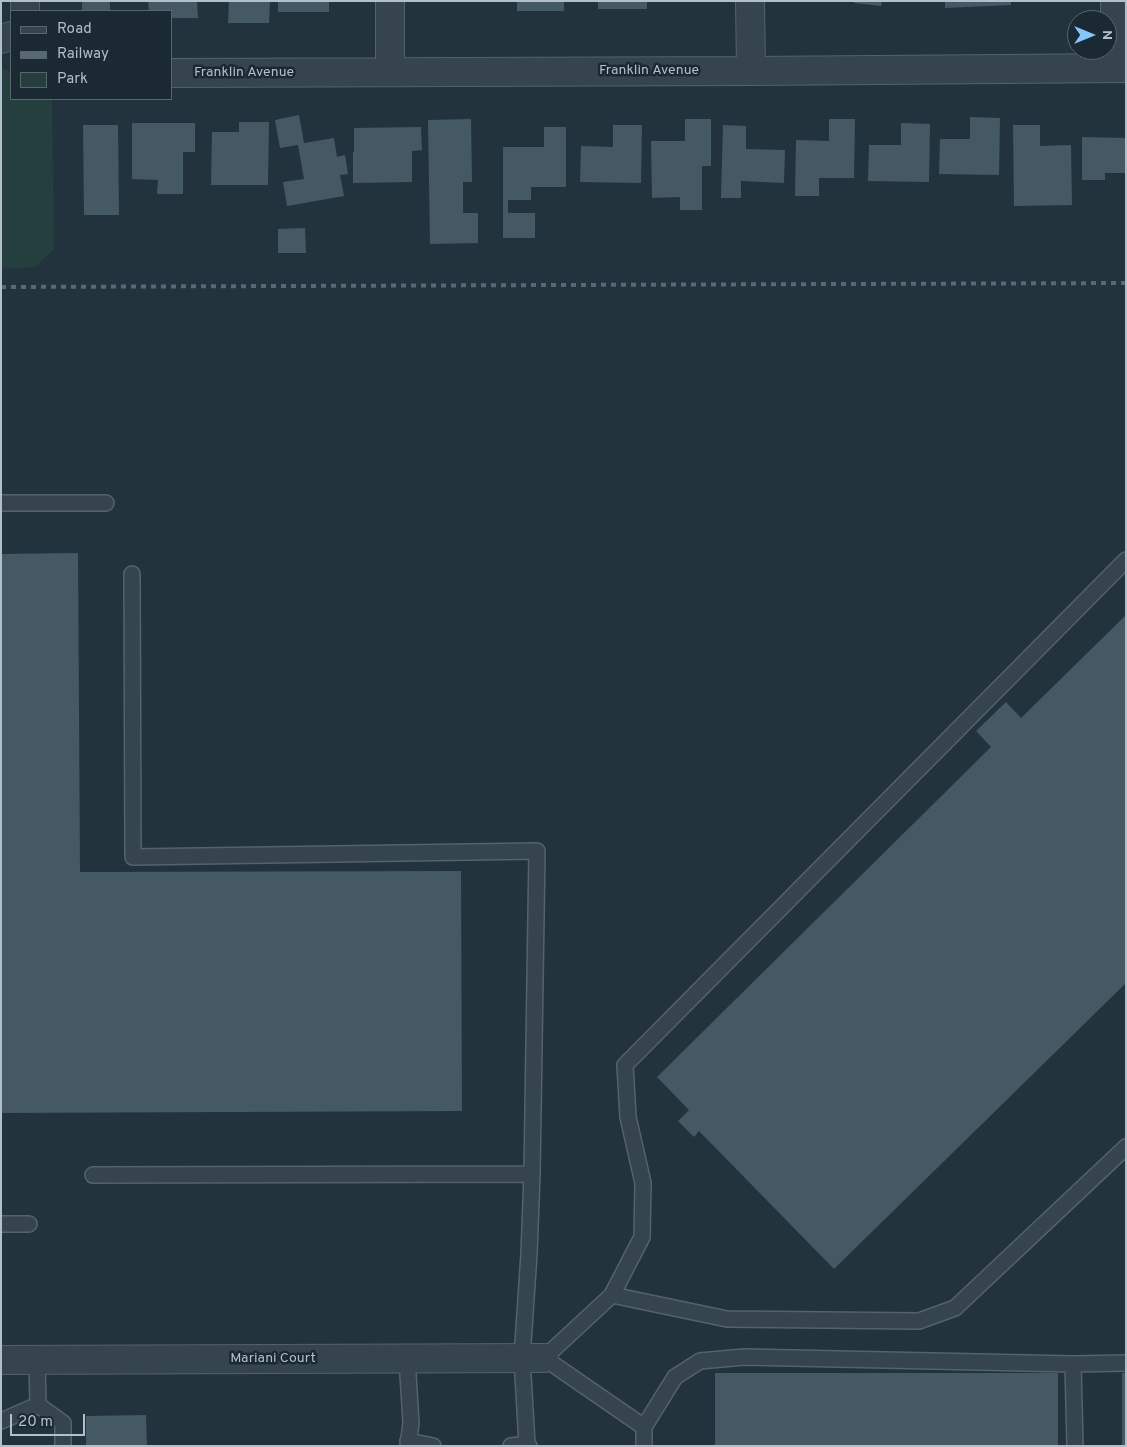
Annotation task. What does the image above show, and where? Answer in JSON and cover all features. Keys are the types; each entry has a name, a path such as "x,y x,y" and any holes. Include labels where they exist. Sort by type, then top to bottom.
{"street":[{"path":"390,1 390,72"},
{"path":"750,1 750,71"},
{"path":"1115,1 1120,68"},
{"name":"Franklin Avenue","path":"172,73 1120,68"},
{"name":"Mariani Court","path":"1,1360 533,1358"}],"lane":[{"path":"1,503 106,503"},
{"path":"533,1358 612,1294 642,1237 643,1183 628,1117 625,1065 1126,560"},
{"path":"132,574 133,857 537,850 529,1254 533,1358 528,1445 511,1446"},
{"path":"612,1294 727,1319 919,1321 955,1308 1126,1146"},
{"path":"93,1175 532,1174"},
{"path":"1,1224 29,1224"},
{"path":"644,1446 644,1427 674,1377 700,1361 744,1357 1073,1364 1126,1363"},
{"path":"407,1358 411,1423 408,1443 434,1446"},
{"path":"533,1358 644,1427"},
{"path":"37,1360 38,1405"},
{"path":"1073,1364 1075,1446"},
{"path":"1,1421 38,1405"},
{"path":"38,1405 62,1423 63,1446"}],"green space":[{"path":"1,69 10,71 10,100 52,100 54,249 35,267 1,269"}],"building":[{"path":"82,1 110,1 110,10 82,10"},
{"path":"148,1 197,1 198,18 172,18 172,10 149,10"},
{"path":"229,1 270,1 269,23 228,23"},
{"path":"278,1 329,1 329,12 278,12"},
{"path":"517,1 564,1 564,11 517,11"},
{"path":"598,1 647,1 647,9 598,9"},
{"path":"855,1 882,1 881,6 854,3"},
{"path":"945,1 1011,1 1011,5 945,8"},
{"path":"299,115 304,143 334,138 337,157 345,155 348,174 340,175 344,196 287,206 283,182 304,179 298,145 280,148 275,120"},
{"path":"970,117 1000,118 999,175 939,174 940,139 970,139"},
{"path":"471,119 472,182 463,182 463,213 478,213 478,243 430,244 428,120"},
{"path":"685,119 711,119 711,166 702,166 702,210 680,210 680,197 652,198 651,141 685,141"},
{"path":"829,119 855,119 854,178 819,178 819,196 795,196 796,140 829,141"},
{"path":"239,122 269,122 268,185 211,185 212,132 239,132"},
{"path":"132,123 195,123 195,152 183,152 183,194 157,194 158,180 132,179"},
{"path":"901,123 930,124 929,182 868,181 869,145 901,145"},
{"path":"83,125 118,125 119,215 84,215"},
{"path":"613,125 642,125 641,183 580,182 581,146 613,147"},
{"path":"723,125 746,126 746,149 785,150 784,183 741,181 741,198 721,198"},
{"path":"1013,125 1040,125 1040,146 1071,145 1072,205 1014,206"},
{"path":"421,127 422,150 412,151 412,182 353,183 354,128"},
{"path":"544,127 566,127 566,187 531,187 531,200 508,200 508,213 535,213 535,238 503,238 503,147 544,147"},
{"path":"1082,137 1126,138 1126,173 1105,173 1105,180 1082,180"},
{"path":"305,228 306,253 278,253 278,229"},
{"path":"78,553 80,872 461,871 462,1111 1,1113 1,554"},
{"path":"1126,615 1126,983 834,1269 699,1131 694,1137 678,1121 689,1110 657,1077 991,747 976,731 1006,702 1021,718"},
{"path":"715,1373 1058,1373 1058,1446 715,1446"},
{"path":"1122,1373 1126,1373 1126,1446 1122,1446"},
{"path":"146,1415 147,1446 86,1446 86,1416"}],"railway":[{"path":"1,287 1126,283"}]}
